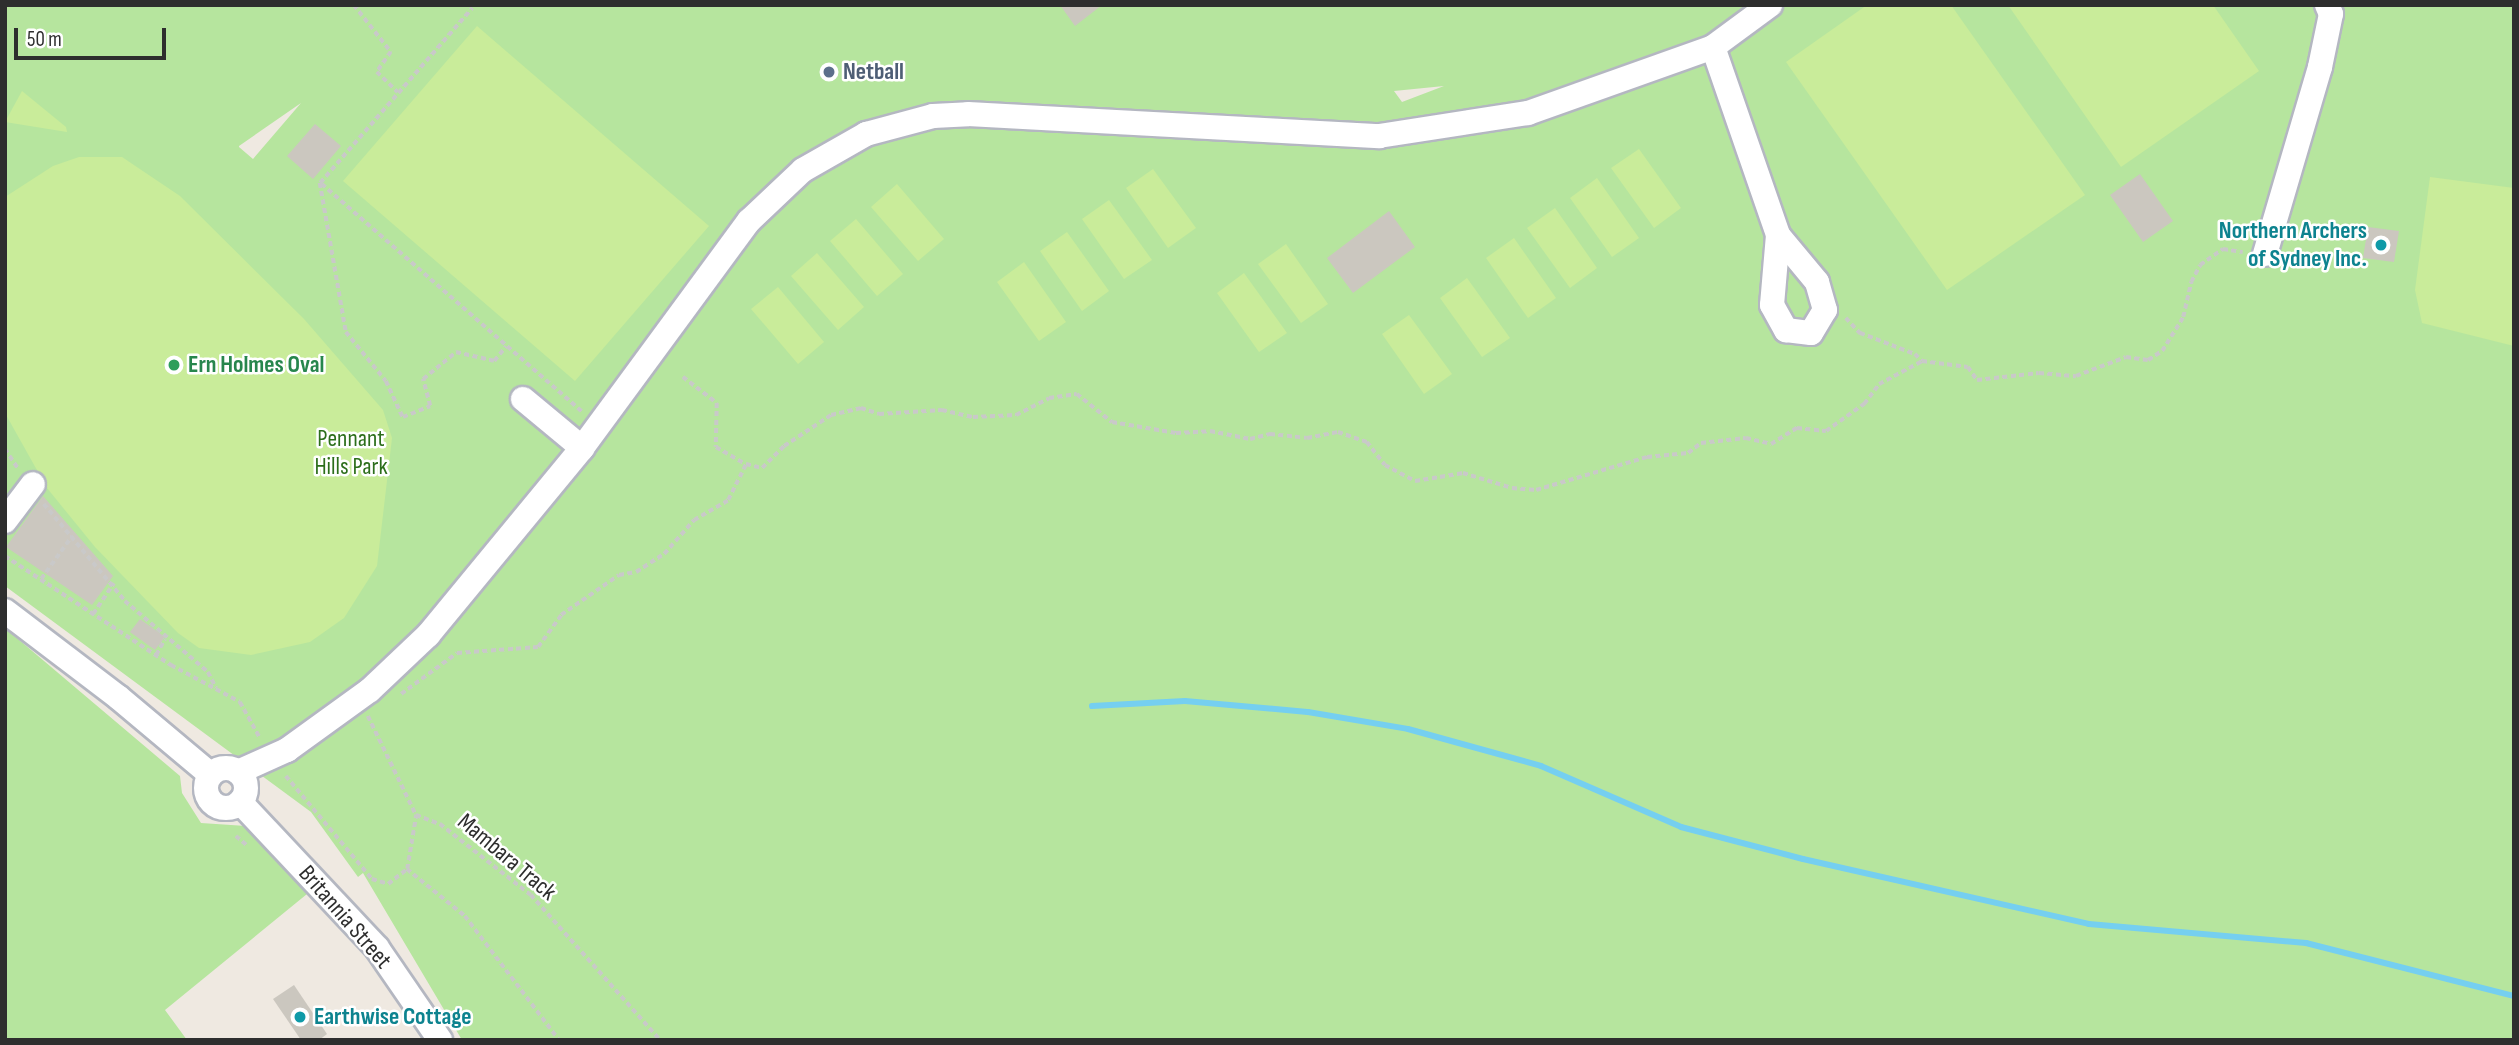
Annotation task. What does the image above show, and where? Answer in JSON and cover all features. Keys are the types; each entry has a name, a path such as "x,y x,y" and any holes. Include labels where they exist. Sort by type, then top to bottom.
{"street":[{"path":"238,772 246,783 240,802 227,808 213,803 207,789 211,775 224,768 238,772 272,759 369,709 582,448 749,221 803,170 866,134 933,116 968,114 1379,136 1528,113 1713,47 1770,5"},
{"path":"2265,254 2320,67 2331,14 2327,5"},
{"path":"1713,47 1778,234 1817,282 1825,310 1811,333 1786,330 1772,305 1778,234"},
{"path":"523,399 582,448"},
{"path":"5,521 32,485"},
{"path":"5,611 118,697 211,775"},
{"name":"Britannia Street","path":"240,802 377,948 440,1040"}],"path":[{"path":"354,5 391,52 377,72 398,92"},
{"path":"320,183 472,8"},
{"path":"320,183 583,414"},
{"path":"320,183 346,332 386,381 404,417 430,406 422,379 457,352 494,361 506,346"},
{"path":"683,377 717,403 716,447 746,464 762,468 784,446 831,415 861,408 879,415 943,410 973,416 1016,415 1049,398 1077,394 1112,422 1176,433 1209,430 1250,439 1270,434 1307,438 1338,432 1367,442 1385,465 1415,481 1462,472 1512,488 1536,491 1647,457 1688,453 1701,443 1746,438 1770,444 1797,428 1826,431 1864,404 1880,384 1922,361 1968,367 1978,380 2039,373 2076,376 2126,357 2148,360 2162,351 2183,317 2190,282 2200,265 2223,249 2265,254"},
{"path":"1821,294 1860,332 1915,354 1922,361"},
{"path":"5,449 72,536 114,583 125,601 166,639 208,672 216,690"},
{"path":"391,702 457,653 538,647 561,615 619,575 636,572 664,554 694,520 728,500 746,464"},
{"path":"41,579 72,536"},
{"path":"5,556 156,655 240,702 272,759 372,879 388,884 407,869 416,815 369,709"},
{"path":"93,614 114,583"},
{"path":"156,655 166,639"},
{"name":"Mambara Track","path":"416,815 440,824 531,895 660,1040"},
{"path":"407,869 465,916 559,1040"}],"green space":[{"name":"Pennant Hills Park","path":"5,5 2514,5 2514,1040 462,1040 363,873 358,877 311,812 5,586","holes":["1444,86 1402,102 1394,91","301,103 253,159 239,147 239,146"]},
{"path":"1867,5 1951,5 2085,195 1947,290 1786,62"},
{"path":"2008,5 2213,5 2259,71 2121,167"},
{"path":"477,26 709,226 575,381 343,181"},
{"path":"22,91 66,127 67,132 5,122"},
{"path":"1639,149 1681,208 1654,228 1611,168"},
{"name":"Ern Holmes Oval","path":"79,157 122,157 180,196 304,319 383,410 392,438 377,566 344,618 310,642 251,655 199,648 178,633 95,547 47,488 5,413 5,197 53,166"},
{"path":"1153,169 1196,228 1168,248 1126,188"},
{"path":"2430,177 2514,188 2514,346 2422,323 2415,290"},
{"path":"1597,178 1639,238 1612,257 1570,198"},
{"path":"897,184 944,239 918,261 871,207"},
{"path":"1109,200 1152,260 1124,279 1082,219"},
{"path":"1555,208 1597,268 1570,288 1527,228"},
{"path":"856,219 903,274 877,296 830,241"},
{"path":"1067,232 1109,291 1082,311 1040,251"},
{"path":"1514,238 1556,298 1528,318 1486,258"},
{"path":"1286,244 1328,304 1301,323 1258,264"},
{"path":"817,253 864,307 838,330 791,276"},
{"path":"1024,262 1066,322 1039,341 997,282"},
{"path":"1244,273 1287,333 1259,352 1217,293"},
{"path":"1467,278 1510,338 1482,357 1440,298"},
{"path":"778,287 824,342 798,364 751,309"},
{"path":"1409,315 1452,374 1424,394 1382,334"},
{"path":"5,628 180,776 182,793 201,823 246,826 307,894 165,1010 187,1040 5,1040"}],"building":[{"path":"1060,5 1102,5 1075,26"},
{"path":"315,124 341,146 313,179 287,156"},
{"path":"2140,174 2173,221 2143,242 2110,195"},
{"path":"1389,211 1415,247 1353,293 1327,258"},
{"name":"Northern Archers of Sydney Inc.","path":"2368,227 2399,231 2394,262 2363,258"},
{"path":"43,496 113,576 92,605 6,547"},
{"path":"140,619 165,637 155,650 130,632"},
{"name":"Earthwise Cottage","path":"294,985 327,1034 319,1040 301,1040 273,999"}],"waterway":[{"path":"1092,706 1185,701 1308,712 1408,729 1541,766 1681,827 1803,859 2089,924 2306,943 2514,996"}],"place":[{"name":"Netball","path":"829,72"},
{"name":"Northern Archers of Sydney Inc.","path":"2381,245"},
{"name":"Ern Holmes Oval","path":"174,365"},
{"name":"Earthwise Cottage","path":"300,1017"}]}
